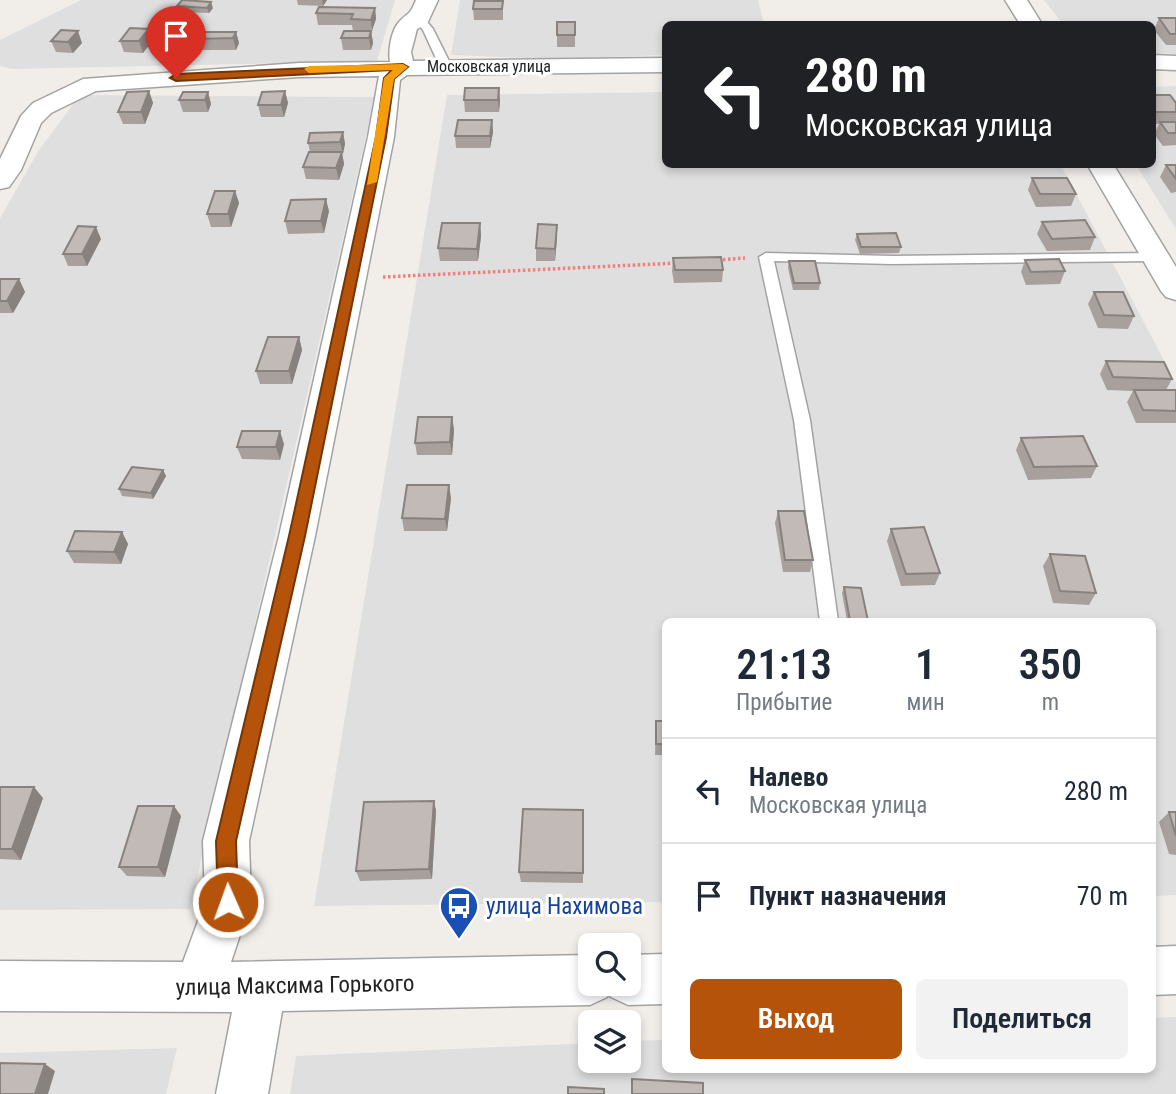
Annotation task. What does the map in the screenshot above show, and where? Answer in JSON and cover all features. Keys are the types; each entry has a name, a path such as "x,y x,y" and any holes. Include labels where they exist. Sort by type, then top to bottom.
{"street":[{"path":"1016,0 1029,21"},
{"path":"198,987 228,902 226,841 297,536 381,137 389,78 403,67 400,52 407,26 423,9"},
{"path":"1156,62 1176,63"},
{"name":"Московская улица","path":"30,121 42,108 91,83 123,80 403,67 662,65"},
{"path":"0,135 30,121"},
{"path":"0,181 30,121"},
{"path":"1102,168 1176,292"},
{"path":"1156,971 1176,970"},
{"path":"641,979 662,979"},
{"name":"улица Максима Горького","path":"0,986 261,987 578,980"},
{"path":"242,1094 261,987"}],"lane":[{"path":"423,9 428,29 446,67"},
{"path":"829,618 802,420 766,257 892,260 1155,257"}],"path":[{"path":"716,260 766,257"},
{"path":"350,278 679,263"}],"shaded area":[{"path":"81,0 395,0 377,61 13,69 0,66 0,40"},
{"path":"460,0 758,0 763,21 662,21 662,55 553,59 451,55"},
{"path":"1044,0 1176,0 1176,54 1156,53 1156,21 1061,21"},
{"path":"1176,86 1176,229 1138,168 1156,168 1156,87"},
{"path":"662,92 662,168 1063,168 1176,383 1176,895 1156,896 1156,618 662,618 662,902 314,906 447,95"},
{"path":"80,95 375,97 190,909 0,910 0,218 39,150"},
{"path":"1176,1017 1176,1094 290,1094 296,1056 578,1044 578,1073 641,1073 641,1041 662,1040 662,1073 1156,1073 1156,1018"},
{"path":"177,1048 166,1094 0,1094 0,1053"}],"building":[{"path":"182,0 211,2 207,8 177,6"},
{"path":"474,1 503,1 502,9 473,9"},
{"path":"319,7 375,8 371,20 351,19 353,14 316,13"},
{"path":"1159,18 1176,18 1176,34 1170,34"},
{"path":"557,22 575,22 575,35 557,35"},
{"path":"130,28 149,29 139,41 120,41"},
{"path":"61,30 78,31 68,42 51,41"},
{"path":"344,31 371,31 369,38 341,38"},
{"path":"201,32 236,32 233,38 198,39"},
{"path":"465,88 499,88 498,100 464,100"},
{"path":"149,91 141,112 118,112 127,92"},
{"path":"285,91 281,105 258,105 262,92"},
{"path":"183,92 208,92 205,100 179,100"},
{"path":"1156,95 1170,95 1176,103 1176,112 1156,112"},
{"path":"458,120 492,120 490,136 455,136"},
{"path":"1160,122 1176,122 1176,133 1168,133"},
{"path":"343,132 340,142 308,143 310,133"},
{"path":"309,152 342,152 336,168 303,167"},
{"path":"1166,165 1176,165 1176,179"},
{"path":"1032,178 1067,178 1076,194 1040,194"},
{"path":"215,191 235,191 228,214 207,214"},
{"path":"326,199 321,221 285,221 291,200"},
{"path":"1085,220 1095,237 1052,239 1042,222"},
{"path":"442,223 480,223 477,249 438,248"},
{"path":"538,224 557,225 555,249 536,248"},
{"path":"78,226 96,227 82,254 63,254"},
{"path":"896,233 901,247 861,247 857,234"},
{"path":"721,257 723,270 675,270 673,258"},
{"path":"1059,259 1065,271 1031,272 1025,260"},
{"path":"789,261 815,261 820,283 794,283"},
{"path":"0,279 19,279 7,301 0,301"},
{"path":"1094,292 1123,292 1134,316 1104,315"},
{"path":"268,337 299,337 289,371 256,371"},
{"path":"1106,361 1164,362 1172,379 1113,377"},
{"path":"1134,390 1176,390 1176,411 1143,410"},
{"path":"418,417 452,417 450,442 415,443"},
{"path":"242,431 280,431 276,447 237,447"},
{"path":"1083,436 1097,466 1034,467 1021,438"},
{"path":"132,467 163,470 151,493 119,489"},
{"path":"407,485 449,485 445,519 402,518"},
{"path":"778,511 804,511 813,560 785,560"},
{"path":"924,527 940,573 906,574 891,529"},
{"path":"75,531 122,532 114,552 67,551"},
{"path":"1050,554 1085,556 1096,593 1060,591"},
{"path":"844,587 861,588 867,618 849,618"},
{"path":"656,721 662,721 662,744 656,744"},
{"path":"0,787 34,787 12,849 0,849"},
{"path":"434,801 429,869 356,871 364,802"},
{"path":"138,806 174,806 158,867 119,867"},
{"path":"523,809 583,810 583,873 519,872"},
{"path":"1169,812 1176,812 1176,836"},
{"path":"0,1063 45,1064 35,1094 0,1094"},
{"path":"632,1079 703,1083 703,1094 632,1094"},
{"path":"568,1087 604,1089 604,1094 568,1094"}],"slow traffic":[{"path":"309,69 403,67 389,78 381,137 371,182"}],"place":[{"name":"улица Нахимова","path":"459,940"}],"route":[{"path":"176,78 403,67 389,78 381,137 297,536 226,841 228,902"}]}
